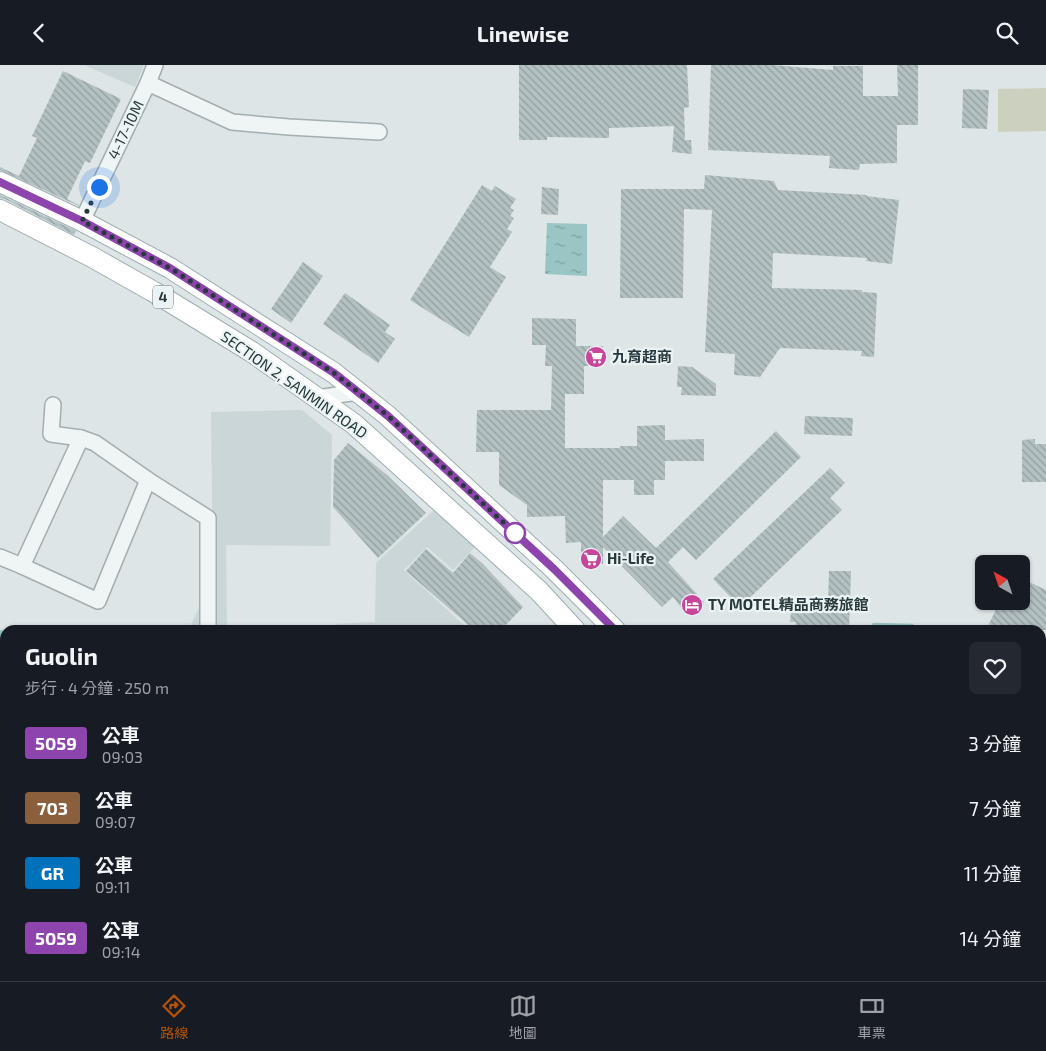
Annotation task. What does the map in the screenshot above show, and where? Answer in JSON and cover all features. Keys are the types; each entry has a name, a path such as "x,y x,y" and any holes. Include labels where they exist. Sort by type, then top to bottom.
{"main road":[{"name":"SECTION 2, SANMIN ROAD","path":"0,182 82,221 170,268 334,373 388,416 554,569 610,625"},
{"name":"SECTION 2, SANMIN ROAD","path":"0,210 92,257 154,292 252,352 354,424 539,591 570,625"}],"street":[{"name":"4-17-10M","path":"82,221 155,65"},
{"path":"148,83 232,122 379,132"},
{"path":"317,399 358,392"},
{"path":"53,405 51,434 81,438 95,443 148,480 208,518 208,625"},
{"path":"22,566 81,438"},
{"path":"0,557 98,601 148,480"}],"shaded area":[{"path":"84,65 144,65 135,87"},
{"path":"302,410 332,435 330,546 226,545 227,625 191,625 213,577 211,412"},
{"path":"434,510 449,519 479,543 453,570 427,547 404,570 464,625 335,625 375,622 376,563"}],"green space":[{"path":"1046,88 1046,131 998,132 998,89"}],"water":[{"path":"547,223 587,224 587,276 545,274"}],"building":[{"path":"519,65 687,65 689,107 684,108 685,140 691,140 692,154 672,152 674,126 609,128 609,138 547,137 547,140 519,140"},
{"path":"711,65 772,65 833,70 833,66 863,66 863,96 898,96 897,65 918,65 918,125 897,125 897,163 860,164 859,170 829,168 830,156 708,150"},
{"path":"63,71 121,99 90,163 85,161 67,199 79,206 0,170 0,167 19,176 37,138 32,136"},
{"path":"963,89 989,90 987,129 962,128"},
{"path":"705,175 774,181 778,190 867,195 899,200 892,264 866,261 867,258 773,253 772,288 862,290 862,292 877,293 874,357 861,356 862,351 780,348 760,377 734,375 735,354 705,352 712,210 684,209 683,298 620,298 621,189 704,189"},
{"path":"482,185 492,191 495,186 516,199 510,208 514,210 510,216 514,218 507,229 512,232 490,267 506,277 469,337 410,300"},
{"path":"542,187 559,189 558,215 541,214"},
{"path":"0,195 76,231 74,235 0,198"},
{"path":"303,262 323,276 291,323 271,309"},
{"path":"345,293 390,325 385,332 395,339 378,363 323,324"},
{"path":"532,318 576,319 576,346 603,346 603,366 584,366 584,394 565,394 565,448 620,448 620,446 637,446 637,426 665,425 665,440 704,439 704,461 665,461 665,480 654,480 654,495 634,495 634,480 603,480 603,537 623,516 656,548 776,431 801,457 696,560 683,547 668,562 704,602 693,613 686,614 673,597 662,607 603,547 603,564 581,564 581,542 566,543 565,516 527,517 527,505 499,485 499,452 476,452 477,410 551,410 552,366 545,366 546,345 532,345"},
{"path":"678,366 692,367 716,384 716,396 681,395 682,387 677,387"},
{"path":"805,416 853,418 852,436 804,434"},
{"path":"1035,439 1035,444 1046,444 1046,482 1022,482 1022,440"},
{"path":"348,443 387,475 426,513 378,558 333,507 334,460"},
{"path":"830,468 845,483 830,498 842,510 740,607 713,579"},
{"path":"426,549 453,573 470,553 483,564 523,607 506,625 468,625 406,571"},
{"path":"829,571 851,571 849,625 796,625 796,622 790,622 792,603 828,605"},
{"path":"1030,582 1046,590 1046,625 988,625 996,610 1030,610"}],"bus line":[{"name":"5059","path":"0,182 82,221 170,268 334,373 388,416 554,569 611,625"}],"place":[{"name":"九育超商","path":"596,357"},
{"name":"Hi-Life","path":"591,559"},
{"name":"TY MOTEL精品商務旅館","path":"692,605"}],"route":[{"path":"99,187 82,221 170,268 334,373 388,416 515,533"}]}
